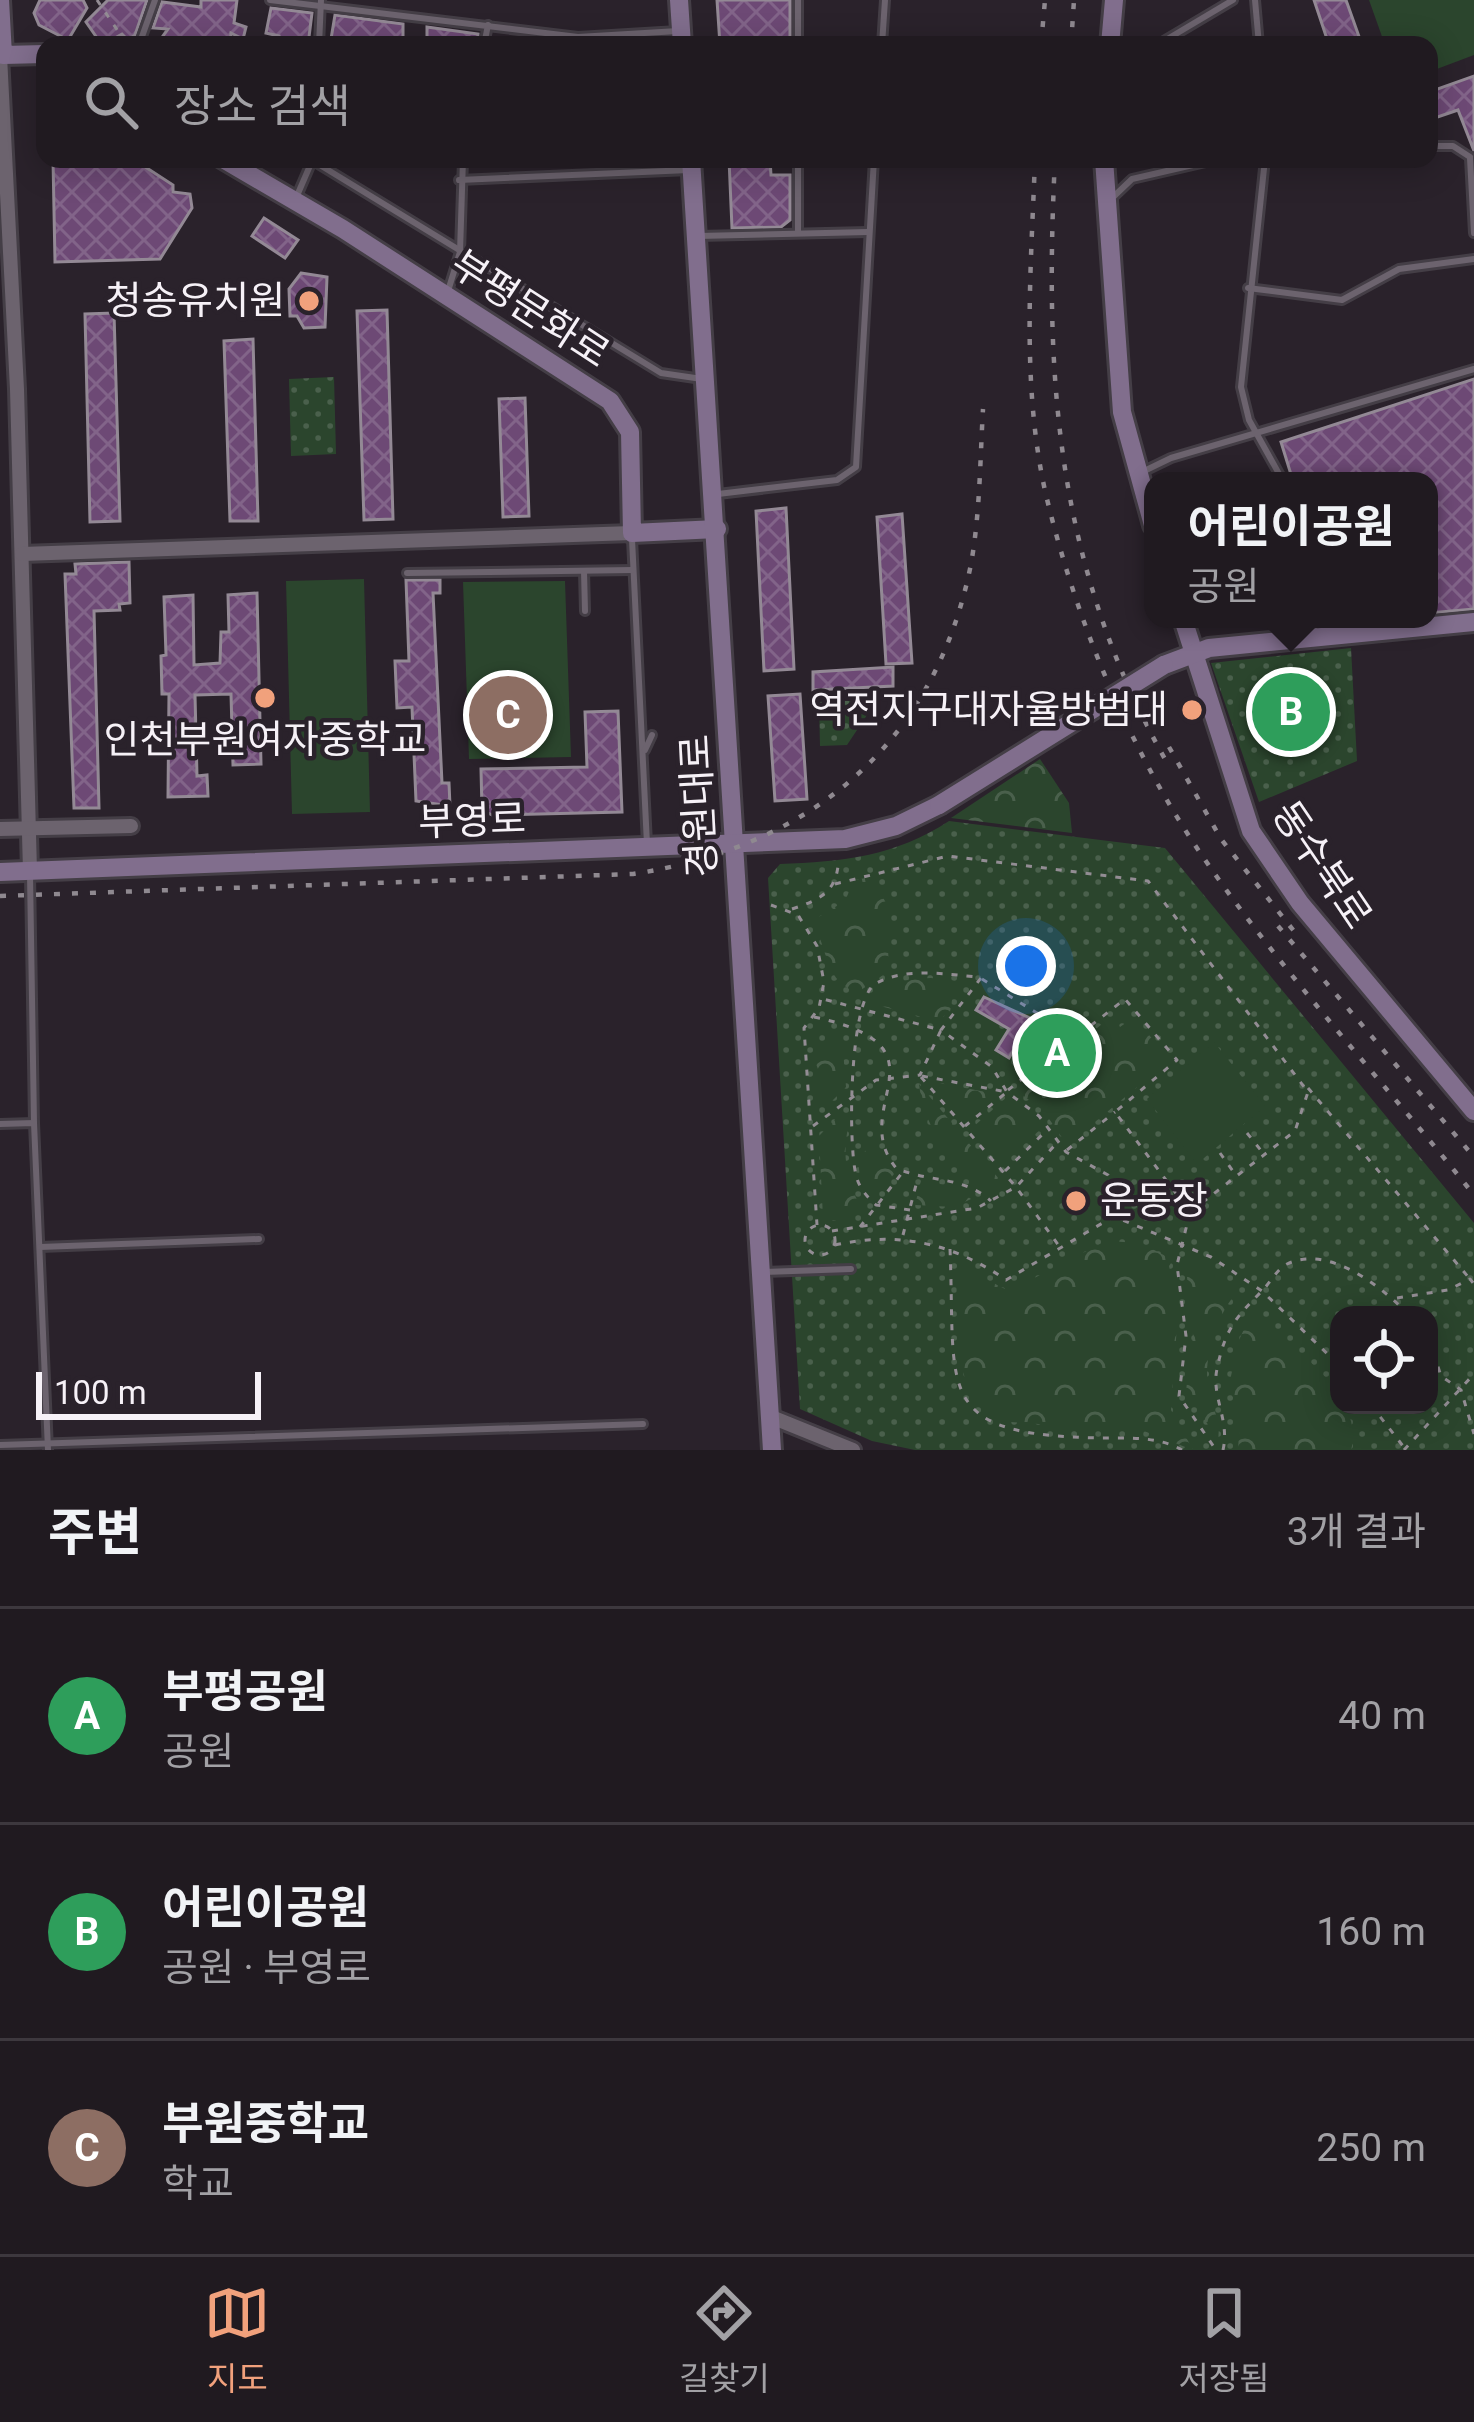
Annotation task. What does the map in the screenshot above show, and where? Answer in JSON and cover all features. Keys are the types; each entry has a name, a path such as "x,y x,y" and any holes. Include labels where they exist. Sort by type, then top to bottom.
{"street":[{"path":"0,0 8,389 22,554 29,871"},
{"path":"679,0 682,36"},
{"path":"1111,36 1114,0"},
{"path":"1,55 36,54"},
{"name":"부평문화로","path":"238,168 594,388 620,413 630,440 632,533"},
{"name":"경원대로","path":"691,168 772,1450"},
{"path":"1105,168 1122,412 1144,496"},
{"path":"22,554 717,529"},
{"path":"1438,623 1474,622"},
{"name":"동수북로","path":"1186,628 1251,831 1300,903 1474,1111"},
{"path":"1194,653 1314,628"},
{"name":"부영로","path":"0,872 845,839 896,826 939,805 1164,665 1194,653"},
{"path":"0,829 130,826"},
{"path":"770,1416 853,1450"}],"lane":[{"path":"142,36 155,0"},
{"path":"270,0 570,36"},
{"path":"798,0 798,36"},
{"path":"883,36 885,0"},
{"path":"1172,36 1233,0"},
{"path":"1256,0 1258,36"},
{"path":"319,36 321,4"},
{"path":"486,36 488,25"},
{"path":"1438,146 1453,146 1472,158 1474,232"},
{"path":"295,201 309,168"},
{"path":"325,168 661,373 706,379"},
{"path":"447,295 460,251 461,168"},
{"path":"459,180 633,168"},
{"path":"798,168 798,234"},
{"path":"714,495 837,480 856,467 873,168"},
{"path":"1108,202 1132,179 1180,168"},
{"path":"1264,168 1241,387 1256,434 1278,472"},
{"path":"696,236 868,232"},
{"path":"1249,287 1342,300 1399,269 1474,259"},
{"path":"1137,474 1172,458 1474,370"},
{"path":"632,533 648,847"},
{"path":"407,574 633,570"},
{"path":"584,571 585,611"},
{"path":"643,754 652,735"},
{"path":"29,871 48,1447"},
{"path":"0,1124 34,1123"},
{"path":"40,1247 259,1239"},
{"path":"760,1273 850,1269"},
{"path":"0,1445 643,1424"}],"path":[{"path":"97,0 121,36"},
{"path":"770,905 790,909 812,903 835,884 948,856 1148,881 1301,1080 1472,1282 1393,1298"},
{"path":"835,884 838,866"},
{"path":"790,909 817,946 823,999 803,1028 818,1225"},
{"path":"910,1210 876,1205 856,1174 856,1026 874,985 899,976 981,978 1040,1015 1088,1028"},
{"path":"920,1076 941,1030 981,978"},
{"path":"823,999 941,1030 992,1067 1007,1092 1049,1128 1066,1151 1108,1175 1116,1188 1113,1216"},
{"path":"964,1127 1125,999 1178,1060 1066,1151"},
{"path":"813,1017 856,1026 884,1048 890,1076 882,1140 885,1155 903,1172 918,1178 961,1181 991,1201"},
{"path":"811,1127 854,1094 890,1076 920,1076 1007,1092"},
{"path":"920,1076 1004,1172 1061,1250"},
{"path":"1219,1450 1179,1396 1186,1336 1177,1265 1180,1241 1190,1212 1295,1131 1308,1104 1301,1080"},
{"path":"1115,1112 1190,1212"},
{"path":"1004,1172 1049,1128"},
{"path":"1247,1133 1264,1155"},
{"path":"818,1225 832,1231 859,1228 991,1201 1016,1187 1058,1142"},
{"path":"1220,1153 1236,1176"},
{"path":"859,1228 903,1172"},
{"path":"902,1237 918,1178"},
{"path":"818,1225 806,1234 807,1250 820,1256 835,1245 902,1237 950,1249 1006,1280 1113,1216"},
{"path":"1113,1216 1124,1225 1180,1241 1262,1291 1330,1356"},
{"path":"832,1231 835,1245"},
{"path":"950,1249 957,1383 971,1409 989,1424 1024,1433 1147,1439 1182,1450"},
{"path":"1219,1450 1227,1422 1216,1370 1235,1314 1283,1265 1304,1260 1358,1273 1401,1306"},
{"path":"1438,1366 1441,1376 1461,1390 1474,1434"},
{"path":"1377,1414 1406,1450 1474,1374"}],"green space":[{"path":"1369,0 1474,0 1474,55 1438,69 1438,36 1382,36"},
{"path":"334,377 336,454 291,456 289,379"},
{"path":"364,579 370,812 292,814 286,581"},
{"path":"565,581 571,757 469,759 463,582"},
{"path":"1351,648 1357,761 1259,802 1211,663"},
{"path":"869,700 869,712 847,745 820,746 819,702"},
{"path":"1040,759 1069,803 1072,833 951,818"},
{"path":"949,821 1165,848 1474,1223 1474,1450 915,1450 872,1441 800,1409 768,878 780,864 868,855 909,842"},
{"path":"872,877 886,903 889,971 858,992 833,973 812,921 845,901 854,880"},
{"path":"931,978 955,981 950,1012 937,1021 869,1003 887,986"},
{"path":"1111,1017 1120,1027 1134,1017 1170,1060 1067,1145 1043,1110 1017,1091"},
{"path":"842,1038 846,1087 826,1107 818,1104 813,1089 820,1074 816,1064 833,1040"},
{"path":"1214,1042 1265,1106 1197,1164 1147,1099"},
{"path":"934,1082 996,1094 965,1117"},
{"path":"919,1084 1005,1186 994,1192 944,1146 928,1119"},
{"path":"1007,1097 1043,1127 1003,1164 973,1127"},
{"path":"841,1113 849,1124 847,1169 863,1211 839,1221 823,1218 819,1136"},
{"path":"866,1150 881,1152 894,1174 875,1197 860,1175"},
{"path":"921,1181 952,1186 971,1199 954,1207 915,1205"},
{"path":"1106,1241 1141,1243 1173,1260 1169,1266 1178,1311 1171,1410 1193,1450 1144,1431 995,1421 970,1390 959,1353 956,1271 962,1267 1009,1291"},
{"path":"1185,1258 1202,1265 1233,1297 1216,1330 1207,1368 1218,1440 1186,1391 1193,1334"},
{"path":"1255,1320 1324,1376 1330,1383 1330,1414 1349,1414 1351,1450 1238,1450 1240,1419 1229,1385 1246,1325"}],"building":[{"path":"40,0 83,0 87,8 70,36 39,25 34,13"},
{"path":"108,0 147,0 134,36 96,36 86,22"},
{"path":"201,0 237,0 234,23 246,27 244,36 163,36 168,29 153,28 162,2 201,7"},
{"path":"717,0 790,0 790,36 719,36"},
{"path":"1314,0 1346,0 1359,36 1326,36"},
{"path":"271,8 312,13 309,36 266,33"},
{"path":"335,15 403,24 403,36 332,36"},
{"path":"427,27 478,34 478,36 427,36"},
{"path":"1474,76 1474,151 1458,110 1438,117 1438,89"},
{"path":"53,168 147,168 173,185 173,192 190,194 192,208 160,259 55,262"},
{"path":"729,168 771,168 771,175 790,175 790,220 781,227 732,228"},
{"path":"264,218 298,240 285,258 252,236"},
{"name":"청송유치원","path":"301,273 327,277 325,327 304,328 297,316 290,316 289,289"},
{"path":"387,310 393,519 364,520 357,311"},
{"path":"114,313 120,521 90,522 85,314"},
{"path":"253,339 258,521 230,521 224,341"},
{"path":"1474,379 1474,609 1438,612 1438,472 1290,472 1281,442"},
{"path":"525,398 529,516 503,517 499,399"},
{"path":"786,508 794,669 764,671 756,511"},
{"path":"902,514 912,663 886,664 877,517"},
{"path":"129,562 130,603 119,604 120,610 94,611 99,808 74,808 65,574 76,574 75,564"},
{"path":"406,580 440,580 440,593 433,593 442,783 449,783 450,806 416,801 412,707 397,708 395,661 409,661"},
{"path":"257,593 261,764 233,765 231,694 195,695 197,776 207,775 208,796 168,797 169,694 162,694 161,656 166,655 164,597 193,595 194,665 220,663 221,632 229,632 228,595"},
{"path":"893,667 893,686 813,690 813,672"},
{"path":"800,694 807,799 775,801 768,696"},
{"path":"618,711 622,812 492,815 482,810 481,769 587,767 585,712"},
{"path":"984,997 1032,1019 1009,1058 996,1050 1009,1029 976,1010"}],"railway":[{"path":"1042,36 1045,0"},
{"path":"1072,36 1074,0"},
{"path":"1035,168 1030,370 1038,454 1058,542 1107,681 1150,770 1232,898 1474,1195"},
{"path":"1055,168 1052,320 1066,472 1102,621 1170,768"},
{"path":"0,896 633,874 697,860 755,840 808,812 855,777 895,735 928,685 953,628 971,564 983,409"},
{"path":"1169,747 1221,839 1297,935"},
{"path":"1278,926 1474,1157"}],"place":[{"name":"청송유치원","path":"309,301"},
{"name":"인천부원여자중학교","path":"265,698"},
{"name":"역전지구대자율방범대","path":"1192,710"},
{"name":"어린이공원","path":"1291,712"},
{"name":"부원중학교","path":"508,715"},
{"name":"부평공원","path":"1057,1053"},
{"name":"운동장","path":"1076,1201"}]}
